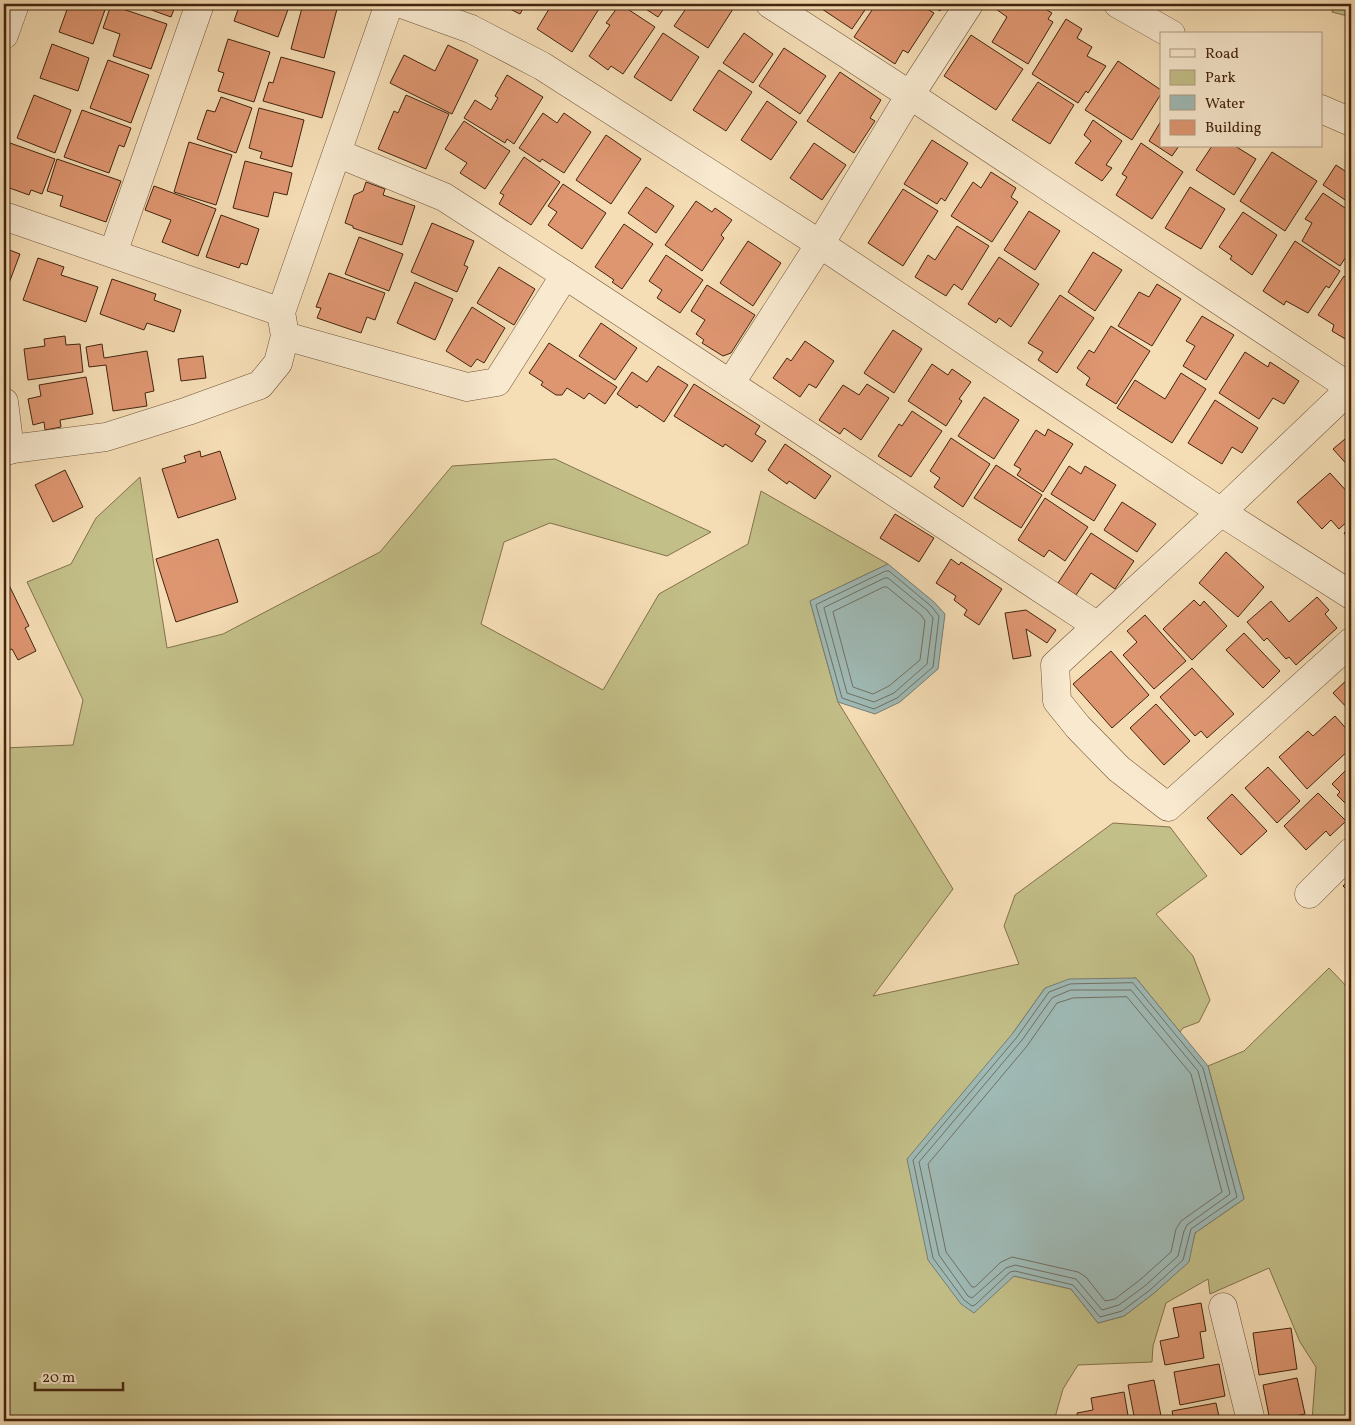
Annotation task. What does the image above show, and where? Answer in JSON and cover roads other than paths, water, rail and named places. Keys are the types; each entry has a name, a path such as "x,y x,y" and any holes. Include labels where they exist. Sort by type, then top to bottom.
{"street":[{"path":"4,35 15,4"},
{"path":"112,254 200,4"},
{"path":"4,402 7,450 106,437 188,411 260,385 278,363 283,324 337,154 389,4"},
{"path":"402,4 472,29 542,66 820,244 1221,512 1351,595"},
{"path":"770,4 1351,388 1221,512 1096,625 1055,665 1057,701 1078,726 1119,768 1168,807 1351,642"},
{"path":"730,384 820,244 910,95 968,4"},
{"path":"1118,4 1167,32"},
{"path":"1322,109 1351,122"},
{"path":"337,154 444,197 1096,625"},
{"path":"4,216 112,254 283,324 466,387 497,382 565,275"},
{"path":"1309,894 1351,852"},
{"path":"1224,1307 1250,1421"}],"water":[{"path":"888,564 934,602 945,614 938,669 900,702 875,714 838,702 810,601"},
{"path":"1136,978 1208,1066 1244,1199 1195,1233 1189,1262 1153,1294 1124,1316 1098,1323 1071,1289 1014,1276 974,1313 961,1304 928,1260 907,1159 1013,1033 1045,988 1069,979"}]}
